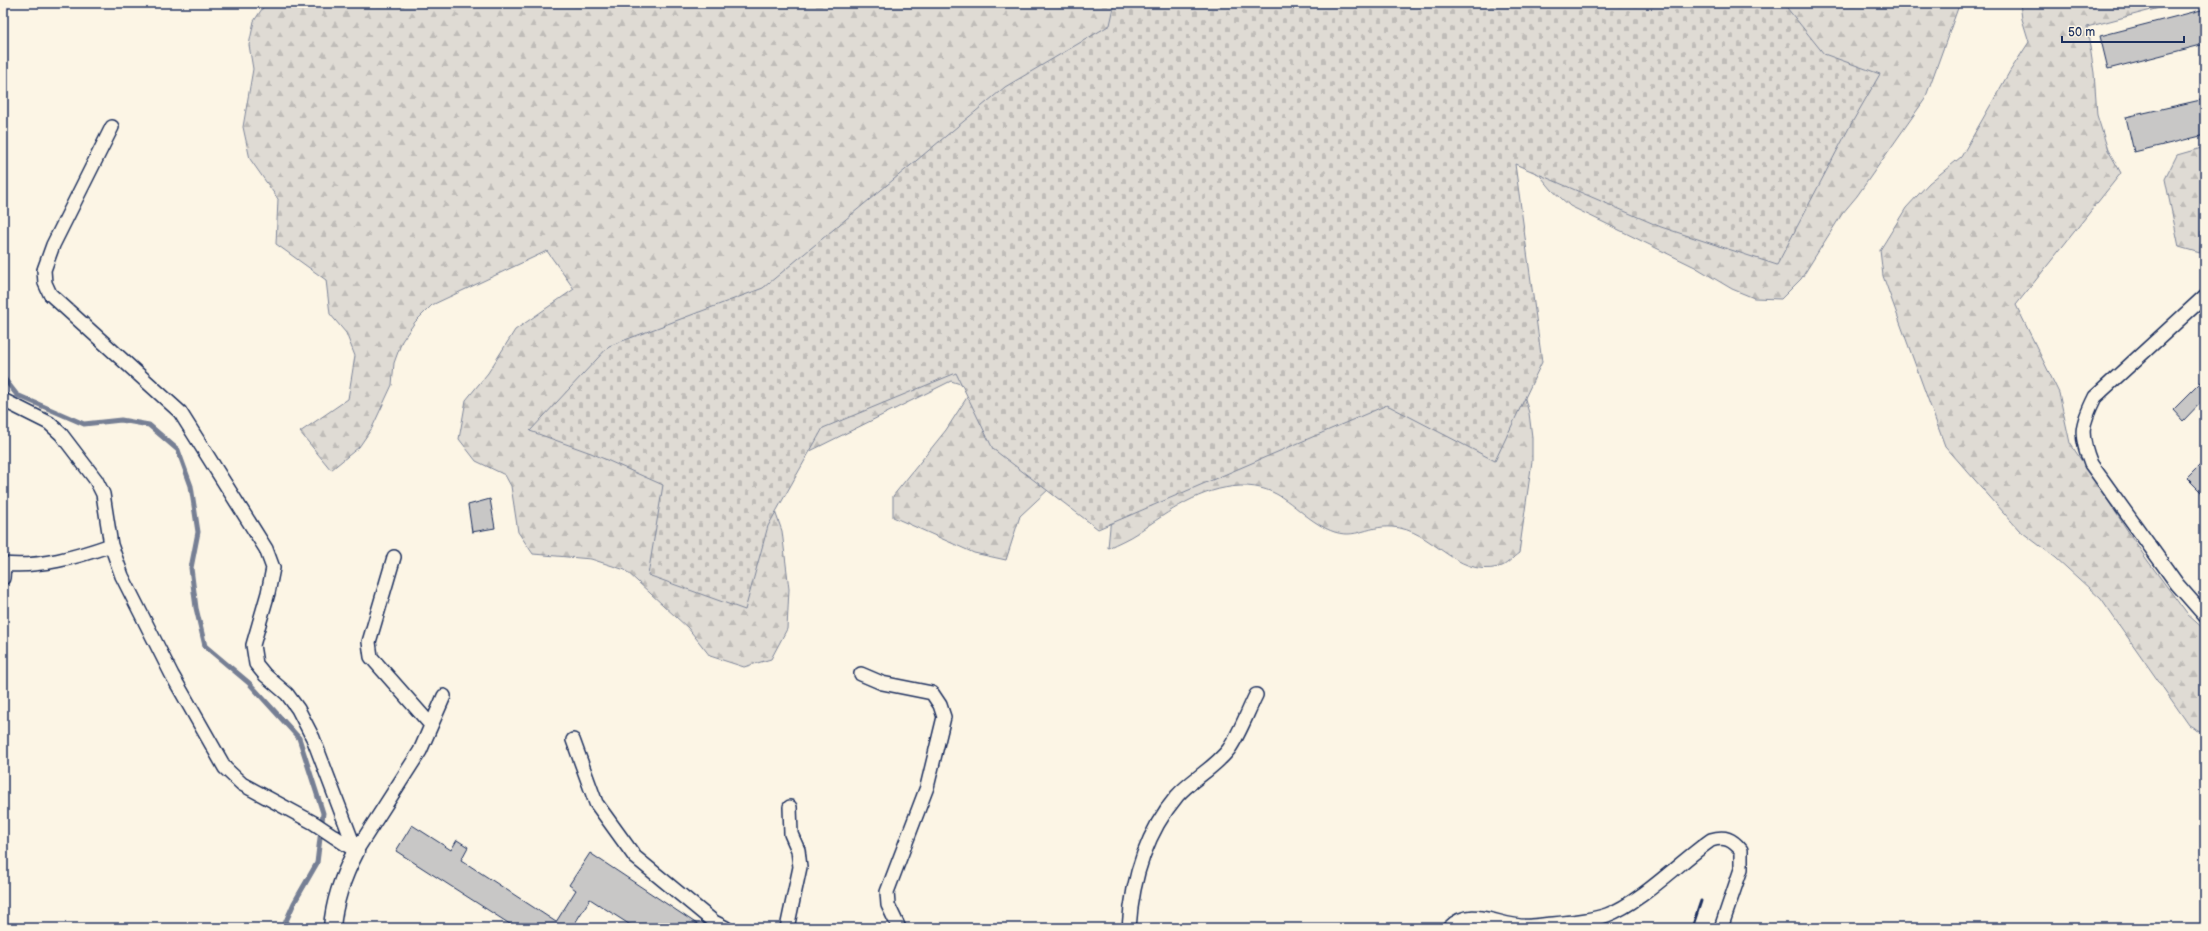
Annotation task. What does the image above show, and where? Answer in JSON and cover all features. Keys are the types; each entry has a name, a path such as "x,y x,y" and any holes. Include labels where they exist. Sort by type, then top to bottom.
{"street":[{"path":"112,127 53,245 44,270 45,283 50,294 180,412 266,549 273,568 268,592 252,645 256,664 265,675 287,694 298,709 313,738 356,851"},
{"path":"2205,296 2094,397 2084,419 2083,443 2091,464 2177,584 2205,616"},
{"path":"3,400 49,423 61,434 96,480 102,494 110,545 122,576 172,675 226,768 242,784 314,823 356,851"},
{"path":"3,578 4,564 26,565 80,556 110,545"},
{"path":"394,557 369,642 371,657 431,725"},
{"path":"861,674 882,683 932,693 940,705 944,717 927,787 887,892 888,905 899,928"},
{"path":"1129,928 1131,904 1138,870 1144,851 1165,813 1178,795 1209,769 1228,750 1256,695"},
{"path":"332,928 333,913 342,880 356,851 420,751 444,696"},
{"path":"573,740 596,803 635,858 714,922 726,928"},
{"path":"787,928 800,867 798,850 791,834 790,807"},
{"path":"1449,928 1455,921 1465,916 1476,916 1522,928 1607,915 1631,903 1711,840 1722,837 1734,842 1741,850 1741,869 1721,928"}],"green space":[{"path":"266,3 1957,3 1958,8 1925,99 1857,196 1842,214 1801,279 1781,299 1754,298 1732,289 1695,267 1570,206 1552,190 1537,172 1507,80 1516,367 1529,413 1532,437 1532,461 1519,553 1504,565 1483,569 1469,566 1456,560 1420,536 1407,530 1392,527 1374,528 1352,534 1335,532 1314,521 1277,494 1254,487 1240,486 1212,491 1186,502 1134,535 1108,548 1112,506 1050,488 1020,516 1006,560 974,553 893,517 893,496 946,430 973,388 951,381 762,475 782,531 789,589 787,629 771,659 744,667 710,656 688,628 625,570 591,559 533,554 518,532 511,486 505,475 476,461 459,439 466,400 488,373 515,330 574,289 547,251 432,305 415,322 402,341 394,363 392,385 372,428 359,447 331,470 300,432 348,399 355,356 346,333 330,314 326,280 276,244 278,199 250,159 243,127 253,69 249,45 254,21"},
{"path":"1115,3 1783,3 1824,54 1880,74 1850,126 1777,265 1661,227 1515,164 1542,362 1495,461 1387,405 1098,529 993,449 956,373 823,428 768,526 745,610 648,575 663,485 591,453 530,431 609,346 763,288 1005,87 1110,25"},
{"path":"2020,3 2178,3 2087,27 2094,73 2097,115 2108,150 2121,173 2016,305 2059,393 2070,443 2145,557 2187,614 2205,630 2205,734 2189,725 2101,599 2056,558 2019,530 1945,446 1883,276 1880,250 1906,208 1929,183 1961,157 2010,71 2029,42 2022,19"},
{"path":"2205,147 2205,230 2201,231 2200,253 2179,247 2165,179 2177,155"}],"building":[{"path":"2205,9 2205,44 2108,69 2100,36"},
{"path":"2205,99 2205,135 2134,152 2126,117"},
{"path":"2205,378 2205,398 2183,421 2173,410"},
{"path":"2205,460 2205,496 2187,478"},
{"path":"490,499 495,528 472,532 468,505"},
{"path":"412,825 451,850 457,840 468,847 461,860 556,922 576,890 569,885 590,853 703,928 635,928 590,899 572,928 516,928 396,851"}],"waterway":[{"path":"3,377 17,395 84,424 121,420 149,425 178,450 191,486 198,532 191,568 196,608 205,646 249,683 299,738 323,813 317,863 294,903 283,928"}],"railway":[{"path":"1692,928 1701,901"}]}
